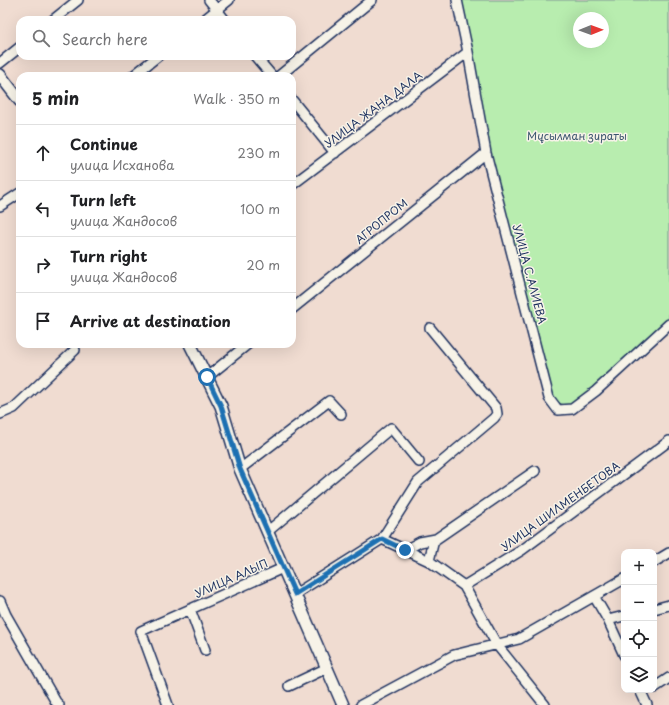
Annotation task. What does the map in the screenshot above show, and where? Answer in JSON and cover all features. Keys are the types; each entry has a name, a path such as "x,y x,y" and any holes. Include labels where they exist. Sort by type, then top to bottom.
{"main road":[{"path":"0,76 16,96"},
{"path":"192,348 221,406 240,469 343,705"}],"street":[{"path":"58,16 78,0"},
{"path":"209,0 222,16"},
{"path":"209,16 229,0"},
{"path":"284,72 372,0"},
{"name":"УЛИЦА С.АЛИЕВА","path":"457,0 486,153 550,398 558,410 572,409 596,392 669,324"},
{"path":"0,63 16,50"},
{"name":"УЛИЦА ЖАНА ДАЛА","path":"296,182 468,52"},
{"path":"138,72 153,60"},
{"path":"258,60 269,72"},
{"path":"296,105 335,153"},
{"name":"АГРОПРОМ","path":"296,306 486,153"},
{"path":"0,206 16,196"},
{"path":"295,594 382,539 418,482 497,414 496,408 430,328"},
{"path":"207,377 243,348"},
{"path":"0,414 14,408 75,350"},
{"path":"240,469 329,401 341,414"},
{"path":"267,532 391,428 419,462"},
{"name":"УЛИЦА ШИЛМЕНБЕТОВА","path":"464,586 522,550 669,441"},
{"path":"405,550 420,542 436,539 536,471"},
{"path":"382,539 429,562 464,586 497,645 545,705"},
{"path":"429,562 433,544 436,539"},
{"path":"657,560 669,553"},
{"name":"УЛИЦА АЛЫП","path":"168,705 141,631 283,568"},
{"path":"361,705 454,655 519,639 621,581"},
{"path":"594,596 608,620 621,648"},
{"path":"0,601 59,705"},
{"path":"657,608 669,605"},
{"name":"УЛИЦА АЛЫП","path":"190,609 205,650"},
{"path":"608,620 621,617"},
{"path":"289,686 327,668"},
{"path":"657,686 669,678"},
{"path":"642,693 647,705"}],"green space":[{"name":"Мұсылман зираты","path":"457,0 669,0 669,325 572,409 549,398 486,153"}],"route":[{"path":"207,377 221,406 240,469 295,594 382,539 405,550"}]}
